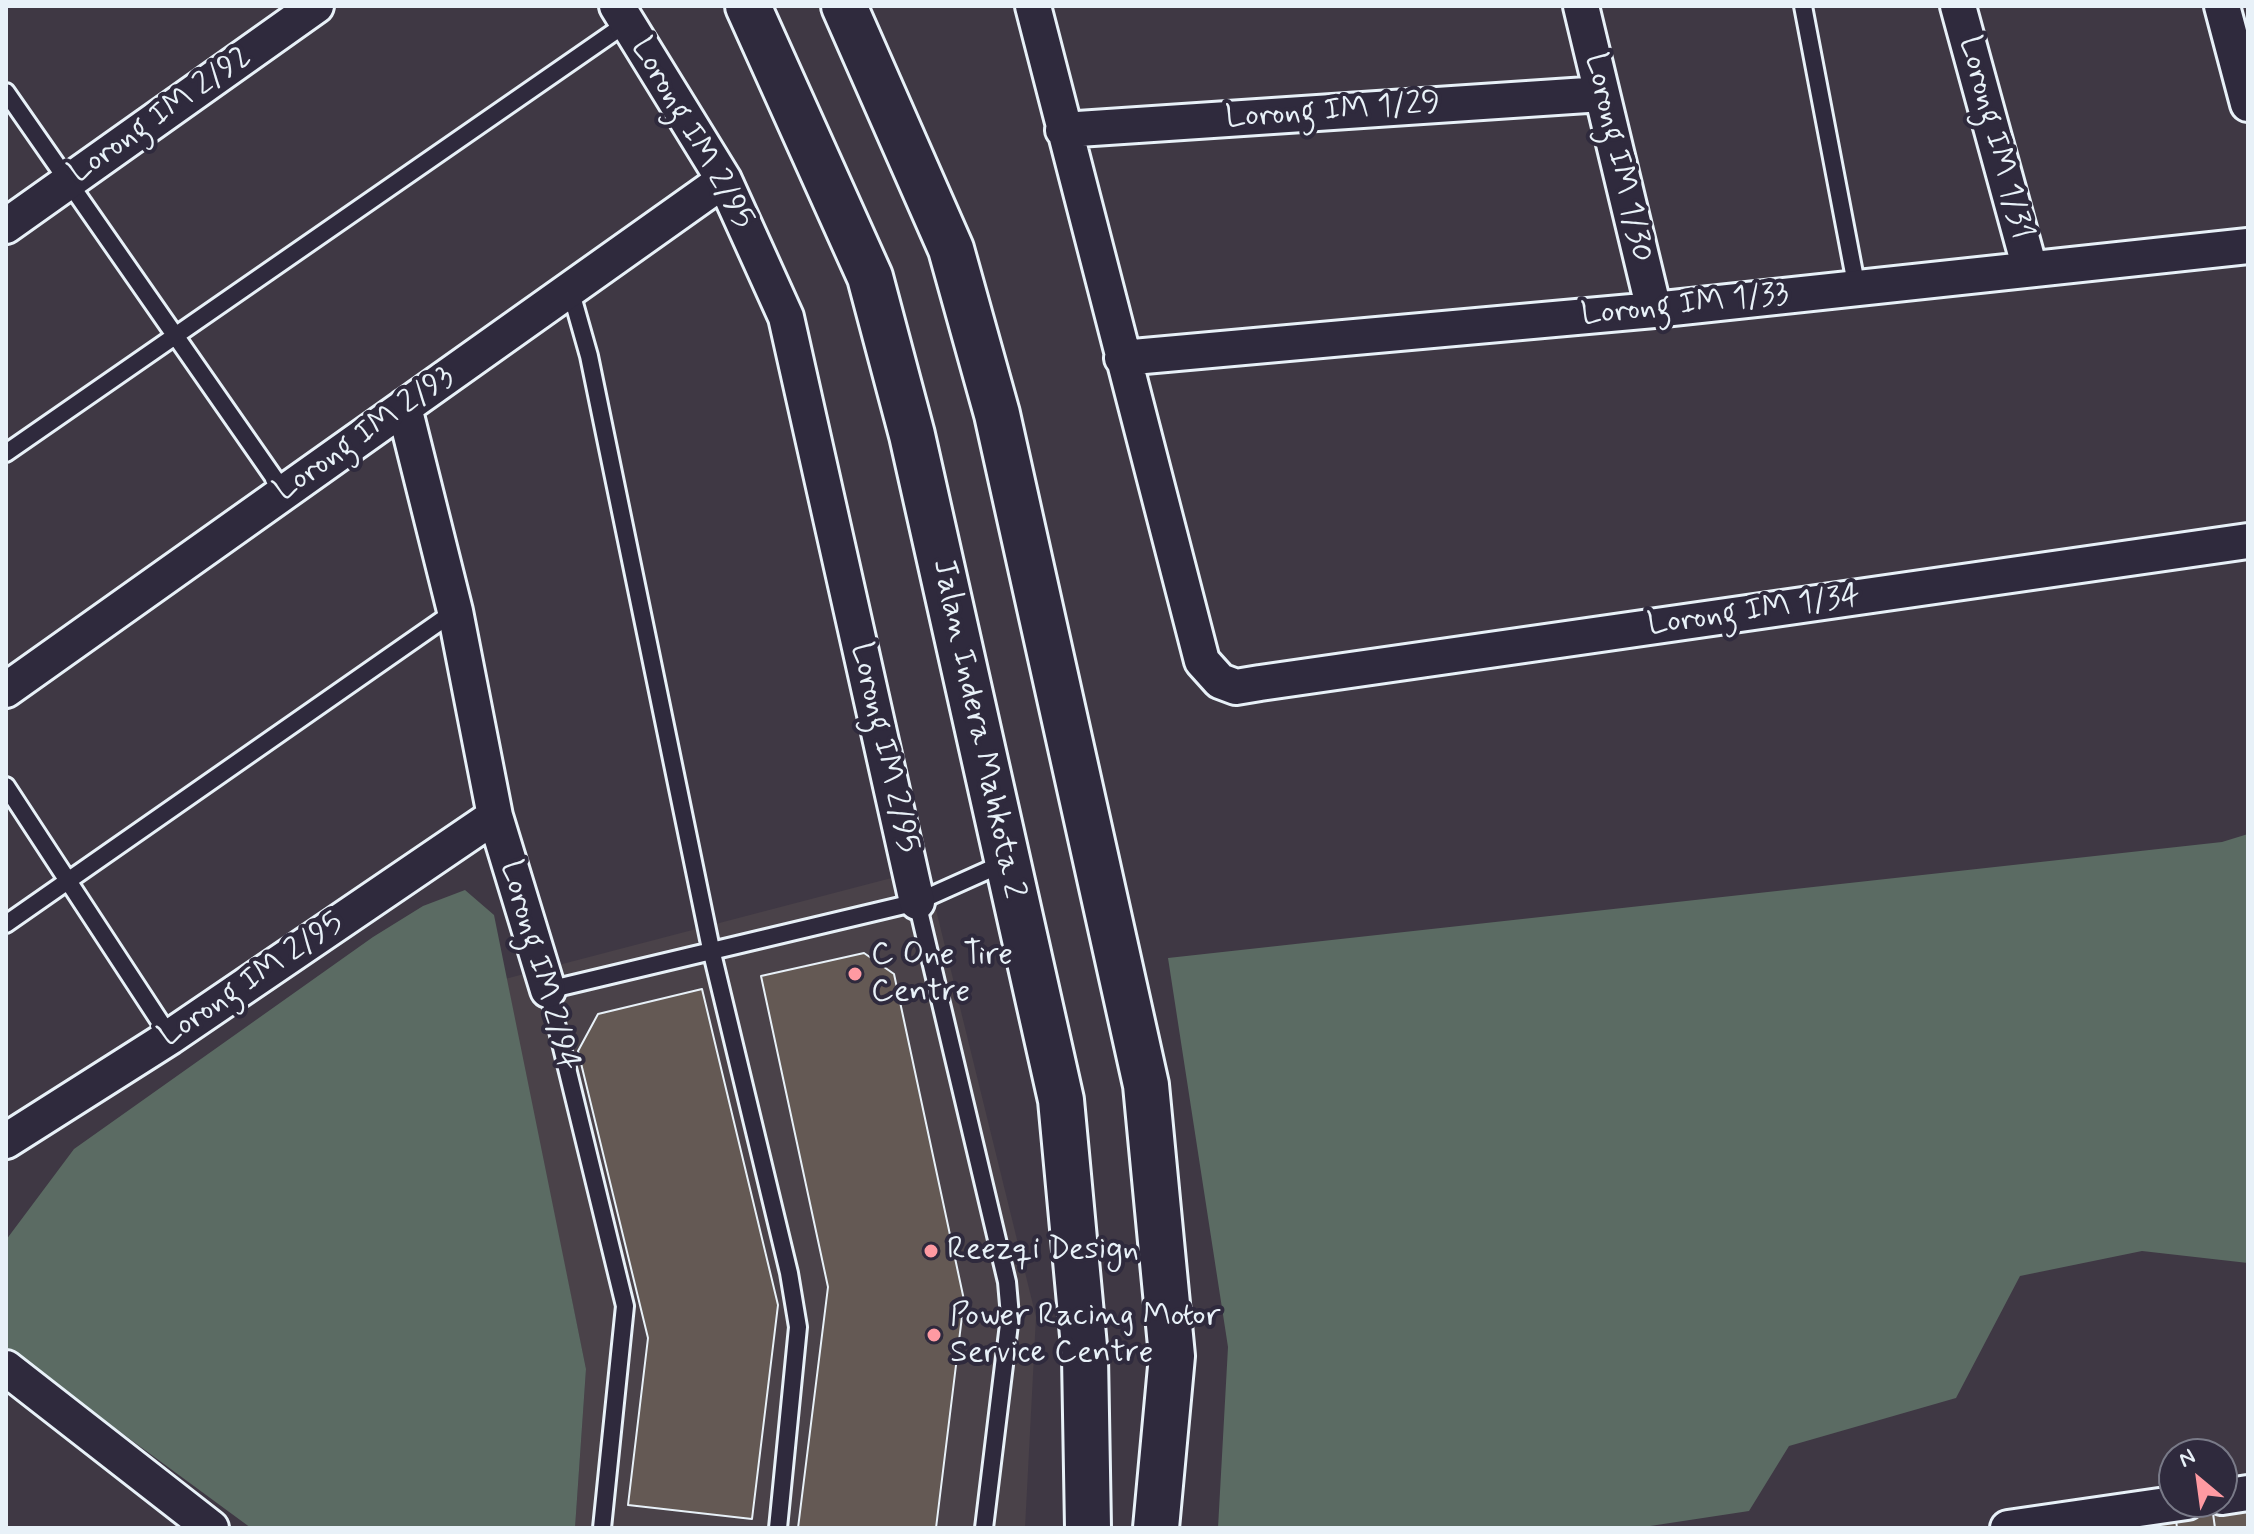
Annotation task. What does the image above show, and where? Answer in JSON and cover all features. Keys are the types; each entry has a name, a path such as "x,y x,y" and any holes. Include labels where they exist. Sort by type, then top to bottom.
{"street":[{"name":"Lorong IM 2/92","path":"6,226 316,6"},
{"name":"Jalan Indera Mahkota 2","path":"748,6 870,277 912,435 1061,1100 1085,1357 1088,1528"},
{"path":"844,6 951,249 997,414 1146,1085 1172,1356 1156,1528"},
{"name":"Lorong IM 1/34","path":"1033,6 1202,661 1220,681 1236,687 2248,541"},
{"name":"Lorong IM 1/30","path":"1581,6 1654,310"},
{"name":"Lorong IM 1/31","path":"1958,6 2030,269"},
{"path":"2222,6 2248,104"},
{"name":"Lorong IM 2/95","path":"622,14 724,180 786,317 917,902"},
{"name":"Lorong IM 1/29","path":"1063,130 1602,94"},
{"name":"Lorong IM 2/93","path":"6,690 724,180"},
{"name":"Lorong IM 1/33","path":"1122,358 1654,310 2248,246"},
{"name":"Lorong IM 2/94","path":"404,407 455,611 495,816 548,990"},
{"name":"Lorong IM 2/95","path":"6,1141 170,1037 495,816"},
{"path":"6,1368 203,1526"},
{"path":"2026,1527 2158,1507"}],"lane":[{"path":"1803,6 1857,289"},
{"path":"6,453 176,336 622,14"},
{"path":"6,92 284,492"},
{"path":"570,289 589,356 711,949 764,1162 798,1327 778,1528"},
{"path":"6,924 455,611"},
{"path":"6,786 170,1037"},
{"path":"548,990 917,902 1006,863"},
{"name":"Lorong IM 2/95","path":"917,902 1007,1282 1010,1316 984,1528"},
{"name":"Lorong IM 2/94","path":"548,990 625,1306 602,1528"}],"shaded area":[{"path":"926,869 1036,1317 1025,1528 575,1528 586,1369 505,979"}],"green space":[{"path":"2248,834 2248,1263 2142,1251 2020,1276 1956,1398 1789,1446 1749,1511 1637,1528 1218,1528 1228,1347 1168,958 2222,842"},
{"path":"465,890 494,915 586,1369 575,1528 251,1528 6,1348 6,1240 74,1149 373,937 423,906"}],"building":[{"path":"864,953 894,974 964,1300 936,1528 798,1528 828,1287 761,976"},
{"path":"702,989 778,1305 752,1519 628,1505 648,1338 578,1051 598,1014"},
{"path":"2248,1501 2248,1528 2215,1528 2214,1518 2238,1518 2238,1502"},
{"path":"2158,1515 2158,1518 2176,1518 2177,1528 2139,1528 2137,1518"},
{"path":"2176,1518 2214,1518 2215,1528 2177,1528"}],"place":[{"name":"C One Tire Centre","path":"855,974"},
{"name":"Reezqi Design","path":"931,1251"},
{"name":"Power Racing Motor Service Centre","path":"934,1335"}]}
